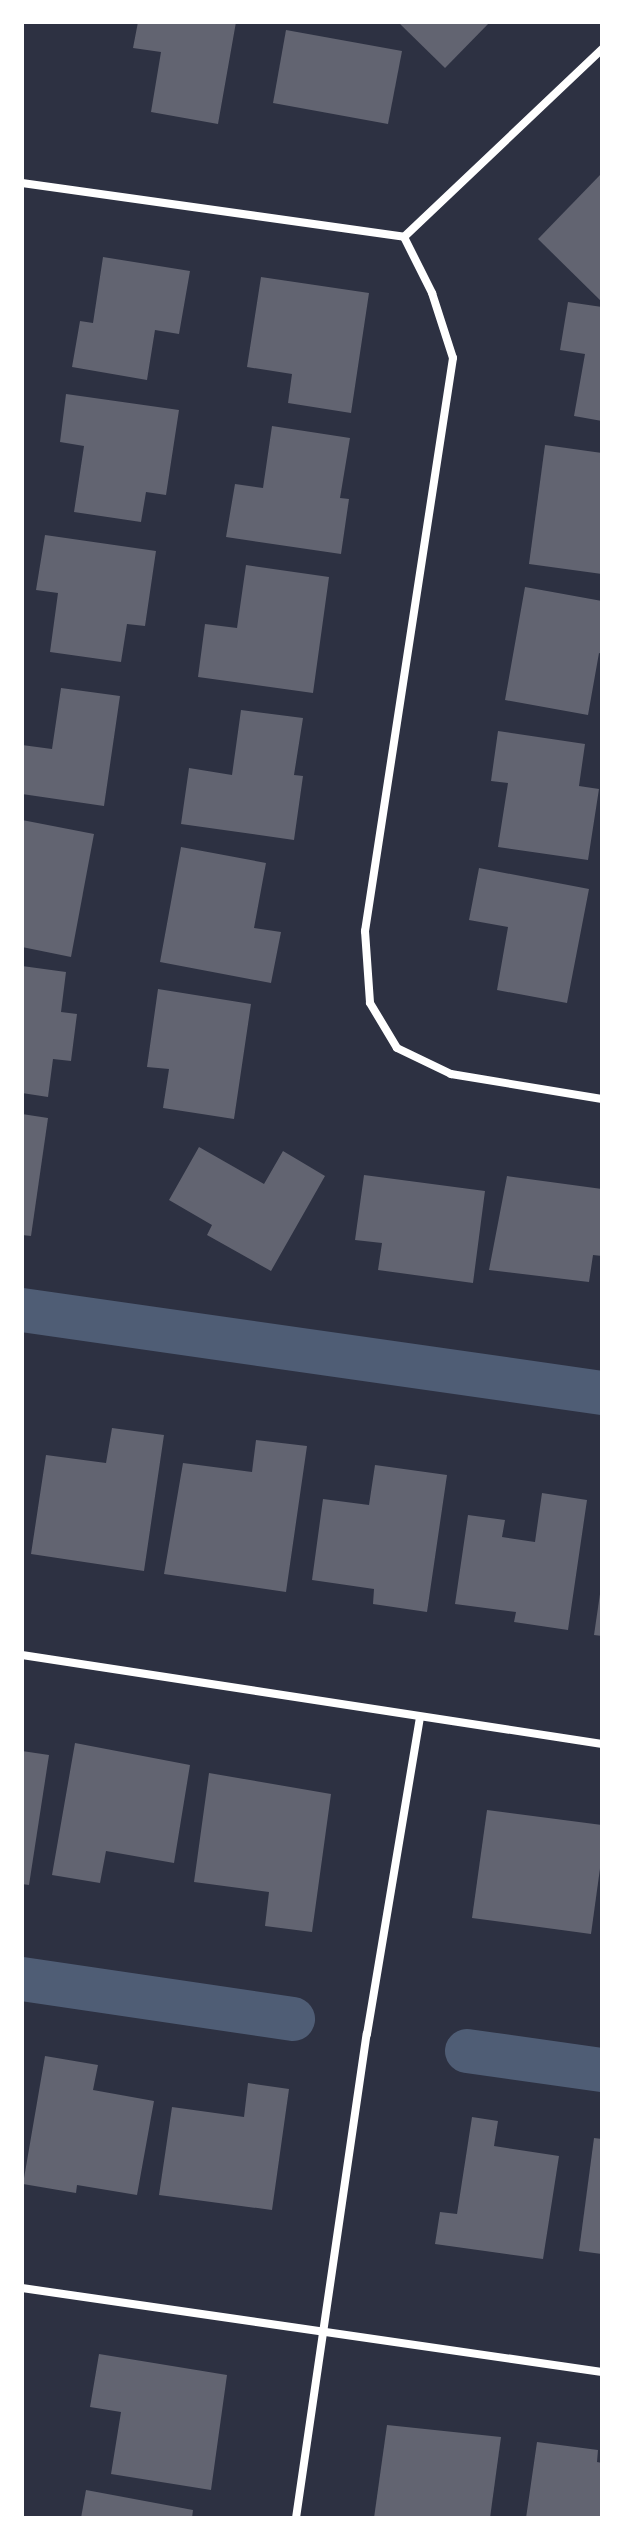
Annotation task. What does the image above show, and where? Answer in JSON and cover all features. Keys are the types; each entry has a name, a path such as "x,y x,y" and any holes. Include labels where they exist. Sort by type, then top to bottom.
{"street":[{"path":"404,237 602,49"},
{"path":"22,183 404,237"},
{"path":"404,237 432,293 453,358 365,931 370,1003 397,1048 451,1074 602,1099"},
{"path":"22,1655 602,1744"},
{"path":"296,2518 367,2034 420,1718"},
{"path":"22,2288 602,2372"}],"building":[{"path":"138,22 236,22 218,124 151,112 161,52 133,48"},
{"path":"398,22 490,22 445,68"},
{"path":"286,30 402,51 388,124 273,103"},
{"path":"602,173 602,302 538,239"},
{"path":"103,257 190,271 179,334 155,330 147,380 72,367 80,321 93,323"},
{"path":"261,277 369,293 351,413 288,403 292,374 247,367"},
{"path":"568,302 602,307 602,421 574,416 585,354 560,350"},
{"path":"66,394 179,410 166,495 146,492 141,522 74,512 84,446 60,442"},
{"path":"272,426 350,438 340,498 349,499 341,554 226,537 235,484 263,488"},
{"path":"545,445 602,453 602,574 529,564"},
{"path":"45,535 156,551 145,626 127,624 121,662 50,652 58,593 36,590"},
{"path":"246,565 329,577 313,693 198,677 205,624 237,628"},
{"path":"525,587 602,601 602,654 599,653 588,715 505,700"},
{"path":"61,688 120,696 104,806 22,794 22,745 52,749"},
{"path":"241,710 303,718 294,775 303,776 294,840 181,824 189,768 232,775"},
{"path":"498,731 585,744 579,786 599,789 588,860 498,847 508,783 491,781"},
{"path":"22,820 94,834 71,957 22,947"},
{"path":"181,847 266,863 254,928 281,932 271,983 160,962"},
{"path":"479,868 589,889 567,1003 497,990 508,927 469,920"},
{"path":"22,966 66,972 61,1012 77,1014 71,1061 53,1059 48,1097 22,1093"},
{"path":"158,989 251,1004 234,1119 163,1108 169,1069 147,1067"},
{"path":"22,1114 48,1118 31,1236 22,1235"},
{"path":"199,1147 264,1184 283,1151 325,1176 271,1271 207,1235 212,1225 169,1200"},
{"path":"364,1175 485,1191 473,1283 378,1270 382,1243 355,1240"},
{"path":"507,1176 602,1189 602,1256 593,1255 589,1282 489,1270"},
{"path":"112,1428 164,1435 144,1571 31,1554 46,1455 106,1463"},
{"path":"256,1440 307,1446 286,1592 164,1574 183,1463 252,1472"},
{"path":"375,1465 447,1475 427,1612 373,1604 374,1589 312,1580 323,1499 369,1505"},
{"path":"542,1493 587,1500 568,1630 514,1622 516,1612 455,1604 468,1515 505,1520 502,1537 535,1542"},
{"path":"602,1594 602,1636 594,1635"},
{"path":"75,1743 190,1765 174,1863 106,1851 100,1883 52,1875"},
{"path":"22,1751 49,1755 29,1885 22,1884"},
{"path":"209,1773 331,1794 312,1932 265,1926 269,1892 194,1882"},
{"path":"487,1810 602,1825 602,1854 591,1934 472,1918"},
{"path":"45,2056 98,2065 93,2090 154,2101 137,2195 77,2185 76,2193 23,2184"},
{"path":"248,2083 289,2089 272,2210 159,2195 172,2107 244,2117"},
{"path":"472,2117 498,2121 494,2146 559,2156 543,2259 435,2244 440,2212 457,2214"},
{"path":"594,2138 602,2139 602,2254 579,2251"},
{"path":"99,2354 227,2375 211,2490 111,2474 121,2412 90,2407"},
{"path":"387,2425 501,2437 490,2518 374,2518"},
{"path":"537,2442 598,2450 597,2462 602,2463 602,2518 526,2518"},
{"path":"86,2490 193,2510 192,2518 81,2518"}],"waterway":[{"path":"22,1310 602,1393"},
{"path":"22,1979 293,2019"},
{"path":"467,2051 602,2070"}]}
